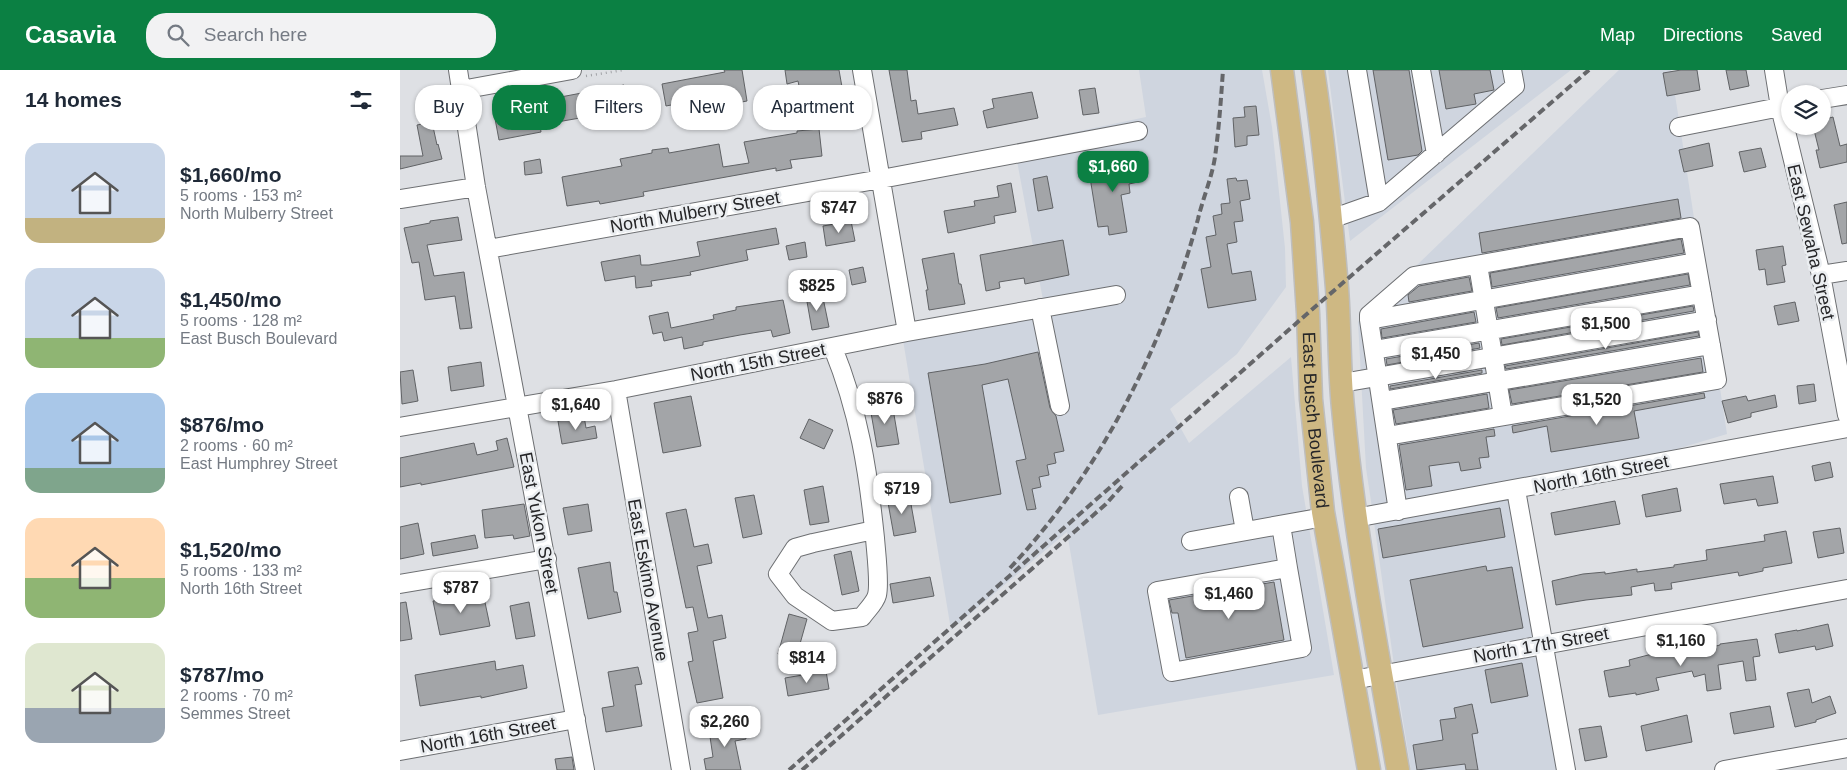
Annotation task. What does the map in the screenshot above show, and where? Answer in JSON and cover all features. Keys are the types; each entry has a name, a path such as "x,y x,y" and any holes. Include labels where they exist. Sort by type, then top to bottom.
{"main road":[{"name":"East Busch Boulevard","path":"1282,70 1302,222 1311,399 1324,517 1369,770"},
{"path":"1297,70 1316,204 1320,213 1331,219"},
{"name":"East Busch Boulevard","path":"1313,70 1331,219 1342,383 1355,518 1398,770"},
{"path":"1310,366 1324,370 1326,373 1339,469 1342,476 1351,483"}],"street":[{"name":"East Yukon Street","path":"458,70 460,85"},
{"path":"482,86 572,70"},
{"path":"862,70 907,332"},
{"path":"1357,70 1379,202"},
{"path":"1421,70 1436,154"},
{"path":"1331,219 1379,202 1515,86 1512,70"},
{"name":"East Sewaha Street","path":"1774,70 1781,93"},
{"path":"1831,98 1847,95"},
{"path":"1679,127 1781,107"},
{"name":"East Yukon Street","path":"467,130 476,187 585,770"},
{"name":"North Mulberry Street","path":"488,249 1138,131"},
{"name":"East Sewaha Street","path":"1791,135 1821,275 1847,415"},
{"path":"400,199 476,187"},
{"path":"1386,436 1718,380 1690,227 1414,276 1368,315 1370,320 1386,436 1398,511"},
{"path":"1370,320 1696,262"},
{"path":"1478,265 1503,416"},
{"path":"1821,275 1847,271"},
{"path":"1374,350 1702,294"},
{"name":"North 15th Street","path":"400,427 616,390 907,332 1116,295"},
{"path":"1040,308 1060,406"},
{"path":"1342,383 1707,320"},
{"path":"1382,402 1711,345"},
{"path":"834,348 847,381 862,438 874,530 877,596 862,617 832,621 795,596 778,574 796,548 813,542 874,530"},
{"name":"East Eskimo Avenue","path":"616,390 681,770"},
{"name":"North 16th Street","path":"1355,518 1847,428"},
{"path":"1516,490 1566,770"},
{"path":"1239,497 1246,531"},
{"path":"1191,541 1324,517"},
{"path":"1281,525 1302,648 1172,672 1157,591 1288,568"},
{"path":"400,584 547,559"},
{"name":"North 17th Street","path":"1352,680 1847,589"},
{"name":"North 16th Street","path":"400,751 576,718"},
{"path":"1724,770 1847,748"}],"shaded area":[{"path":"1139,70 1262,70 1272,127 1285,248 1286,287 1237,354 1170,409 1189,443 1291,357 1302,486 1334,675 1098,715 1067,532 951,630 903,340 982,325 1046,318 1045,314 1125,301 1122,287 1043,300 1017,161 1147,137 1145,124 1014,148 1014,145 1146,117"},
{"path":"1328,70 1571,70 1350,241"},
{"path":"1619,70 1671,70 1679,120 1670,122 1673,135 1681,133 1727,434 1640,460 1372,508 1366,468 1358,322"},
{"path":"1510,498 1535,639 1394,665 1374,522"},
{"path":"1537,652 1558,770 1411,770 1396,678"}],"building":[{"path":"724,70 742,70 747,101 743,102 743,85 671,85 671,105 666,106 662,84 725,72"},
{"path":"785,70 839,70 842,85 799,85 798,81 787,84"},
{"path":"889,70 907,70 911,101 916,100 918,114 954,108 958,125 921,132 922,139 902,142"},
{"path":"1373,70 1409,70 1422,151 1418,155 1388,160"},
{"path":"1439,70 1490,70 1494,90 1474,94 1476,104 1446,109"},
{"path":"1697,70 1700,90 1667,96 1663,73"},
{"path":"1726,70 1746,70 1749,86 1730,90"},
{"path":"1095,88 1099,113 1083,115 1079,90"},
{"path":"1032,92 1038,118 987,128 983,111 994,108 992,99"},
{"path":"576,94 576,119 566,120 566,96"},
{"path":"1256,106 1259,135 1247,136 1247,145 1235,147 1233,118 1245,117 1244,107"},
{"path":"1833,117 1840,146 1847,144 1847,162 1820,168 1816,150 1819,150 1815,135 1831,135 1831,118"},
{"path":"418,130 434,130 442,159 400,169 400,156 423,156"},
{"path":"497,130 541,130 541,132 499,140"},
{"path":"819,130 822,156 790,160 792,168 776,171 776,168 643,192 644,196 600,204 599,201 567,206 562,177 622,166 620,159 652,153 652,150 668,148 669,153 719,144 723,167 749,163 744,142 797,133 797,131"},
{"path":"1709,143 1713,166 1684,172 1679,150"},
{"path":"1761,148 1766,167 1744,172 1739,152"},
{"path":"1133,154 1138,182 1129,184 1130,193 1121,195 1127,232 1109,235 1108,226 1098,227 1089,171 1117,167 1115,157"},
{"path":"540,159 542,173 525,175 524,162"},
{"path":"1047,176 1053,208 1038,211 1033,179"},
{"path":"1236,178 1237,181 1247,180 1250,199 1240,201 1243,221 1234,222 1237,242 1227,244 1232,274 1251,271 1256,300 1208,308 1201,269 1211,267 1206,237 1216,235 1213,216 1222,214 1221,204 1230,203 1227,179"},
{"path":"1011,183 1016,212 994,216 995,223 948,233 944,211 975,206 974,201 999,197 997,186"},
{"path":"1678,199 1681,218 1482,253 1479,233"},
{"path":"1847,202 1847,243 1842,244 1834,205"},
{"path":"458,217 462,240 427,245 434,276 464,272 472,328 460,329 455,296 425,300 419,262 412,263 404,228 430,223 430,221"},
{"path":"851,221 855,241 826,246 823,226"},
{"path":"776,228 779,244 746,250 748,260 690,272 691,275 651,281 652,286 636,288 635,276 605,281 601,262 640,255 641,265 649,265 700,256 697,242"},
{"path":"1681,239 1684,253 1492,287 1490,273"},
{"path":"1063,240 1069,275 1025,284 1024,278 999,282 1000,288 986,291 980,255"},
{"path":"805,242 807,257 789,260 786,246"},
{"path":"1783,246 1786,265 1782,266 1785,282 1767,285 1765,269 1759,270 1756,250"},
{"path":"954,253 959,284 961,284 965,304 929,310 926,290 928,290 922,259"},
{"path":"863,267 866,282 852,285 849,270"},
{"path":"1688,274 1690,285 1498,318 1496,308"},
{"path":"1469,277 1472,291 1409,302 1408,295 1419,286"},
{"path":"822,293 829,327 812,330 806,296"},
{"path":"783,300 790,333 773,337 771,330 703,342 703,345 684,349 682,337 664,341 662,332 653,334 649,316 668,312 671,328 714,319 713,315 736,310 736,307"},
{"path":"1795,302 1799,321 1778,325 1774,306"},
{"path":"1693,306 1694,311 1502,345 1501,339"},
{"path":"1474,312 1476,322 1382,338 1381,329"},
{"path":"1698,332 1699,336 1506,369 1505,366"},
{"path":"1479,343 1480,348 1387,365 1386,359"},
{"path":"1038,352 1050,408 1056,416 1064,451 1054,453 1056,463 1047,465 1049,475 1039,477 1041,487 1032,489 1036,509 1027,510 1016,461 1026,459 1008,379 982,385 1001,494 950,503 928,373 985,364"},
{"path":"1701,358 1703,372 1512,404 1509,390"},
{"path":"481,362 484,386 451,391 448,367"},
{"path":"413,370 418,401 402,404 400,372"},
{"path":"1482,370 1482,373 1390,389 1390,386"},
{"path":"1814,384 1816,401 1799,404 1797,386"},
{"path":"1704,393 1705,398 1634,411 1639,438 1551,452 1547,426 1513,433 1512,426"},
{"path":"1487,394 1489,408 1396,424 1393,410"},
{"path":"1775,395 1777,407 1751,413 1751,417 1728,423 1722,401 1746,396 1748,401"},
{"path":"691,396 701,446 663,453 654,403"},
{"path":"892,403 899,444 877,447 870,407"},
{"path":"584,416 586,428 595,426 597,438 562,444 558,421"},
{"path":"809,419 833,430 824,449 800,438"},
{"path":"1494,429 1495,436 1486,437 1489,457 1479,458 1481,468 1461,471 1459,462 1429,466 1432,486 1406,490 1399,445"},
{"path":"507,438 514,467 421,485 421,483 400,487 400,458 474,443 477,455 498,450 496,441"},
{"path":"1830,462 1833,477 1815,481 1812,466"},
{"path":"1773,476 1778,503 1758,506 1756,499 1724,504 1720,484"},
{"path":"823,486 829,522 810,525 804,490"},
{"path":"1677,488 1681,511 1646,517 1642,495"},
{"path":"909,493 916,532 894,536 887,497"},
{"path":"754,495 762,534 743,538 735,498"},
{"path":"1615,501 1620,524 1555,535 1551,513"},
{"path":"524,504 530,536 514,539 513,535 485,538 482,510"},
{"path":"588,504 592,531 568,535 563,508"},
{"path":"1500,508 1505,537 1383,558 1378,529"},
{"path":"686,509 694,547 708,544 712,563 697,566 708,618 722,615 726,638 713,641 723,698 697,703 688,662 693,661 688,633 698,631 693,607 686,608 666,513"},
{"path":"418,523 424,554 400,559 400,527"},
{"path":"1840,528 1844,553 1818,558 1813,532"},
{"path":"1786,531 1792,563 1763,568 1763,571 1739,576 1738,572 1671,583 1672,589 1655,591 1654,583 1631,587 1632,595 1556,605 1552,581 1583,574 1605,572 1605,574 1637,569 1637,572 1707,560 1706,550 1765,541 1764,535"},
{"path":"475,535 478,548 433,556 431,543"},
{"path":"851,551 859,591 842,595 834,555"},
{"path":"610,562 614,592 617,592 621,612 588,619 578,568"},
{"path":"1486,566 1487,571 1512,567 1523,628 1423,647 1410,580"},
{"path":"930,577 934,596 893,603 890,584"},
{"path":"1274,582 1284,640 1186,658 1178,613 1172,613 1169,600"},
{"path":"483,593 490,626 440,635 433,601"},
{"path":"406,602 412,639 400,641 400,603"},
{"path":"529,602 535,636 516,639 510,606"},
{"path":"789,614 807,619 796,658 778,654"},
{"path":"1828,624 1833,646 1816,650 1815,646 1779,653 1775,634"},
{"path":"1757,639 1760,656 1753,657 1756,680 1746,681 1743,661 1718,665 1721,689 1707,691 1705,674 1694,677 1692,671 1656,678 1659,690 1636,695 1636,693 1609,697 1604,671 1630,666 1629,660 1679,647 1681,655 1720,644"},
{"path":"495,661 496,670 523,665 527,688 481,698 481,696 420,706 415,675"},
{"path":"1522,663 1528,696 1491,703 1485,670"},
{"path":"638,667 642,684 635,685 642,726 606,732 602,708 614,706 608,672"},
{"path":"826,671 829,689 788,696 785,678"},
{"path":"1809,689 1812,703 1830,696 1836,713 1816,720 1816,722 1795,727 1787,693"},
{"path":"1472,704 1478,733 1472,734 1478,770 1466,770 1465,764 1417,770 1413,745 1443,740 1440,720 1456,718 1454,708"},
{"path":"1770,706 1774,727 1734,734 1730,713"},
{"path":"1687,715 1692,742 1646,751 1641,726"},
{"path":"743,723 746,739 735,741 741,770 706,770 704,759 713,757 709,730"},
{"path":"1601,726 1607,757 1585,761 1579,729"},
{"path":"572,757 574,770 557,770 555,759"}],"railway":[{"path":"1010,568 1073,491 1100,449 1125,405 1167,314 1184,267 1212,172 1218,135 1223,70"},
{"path":"789,770 1308,313 1589,70"},
{"path":"802,770 1106,504 1123,485"}]}
